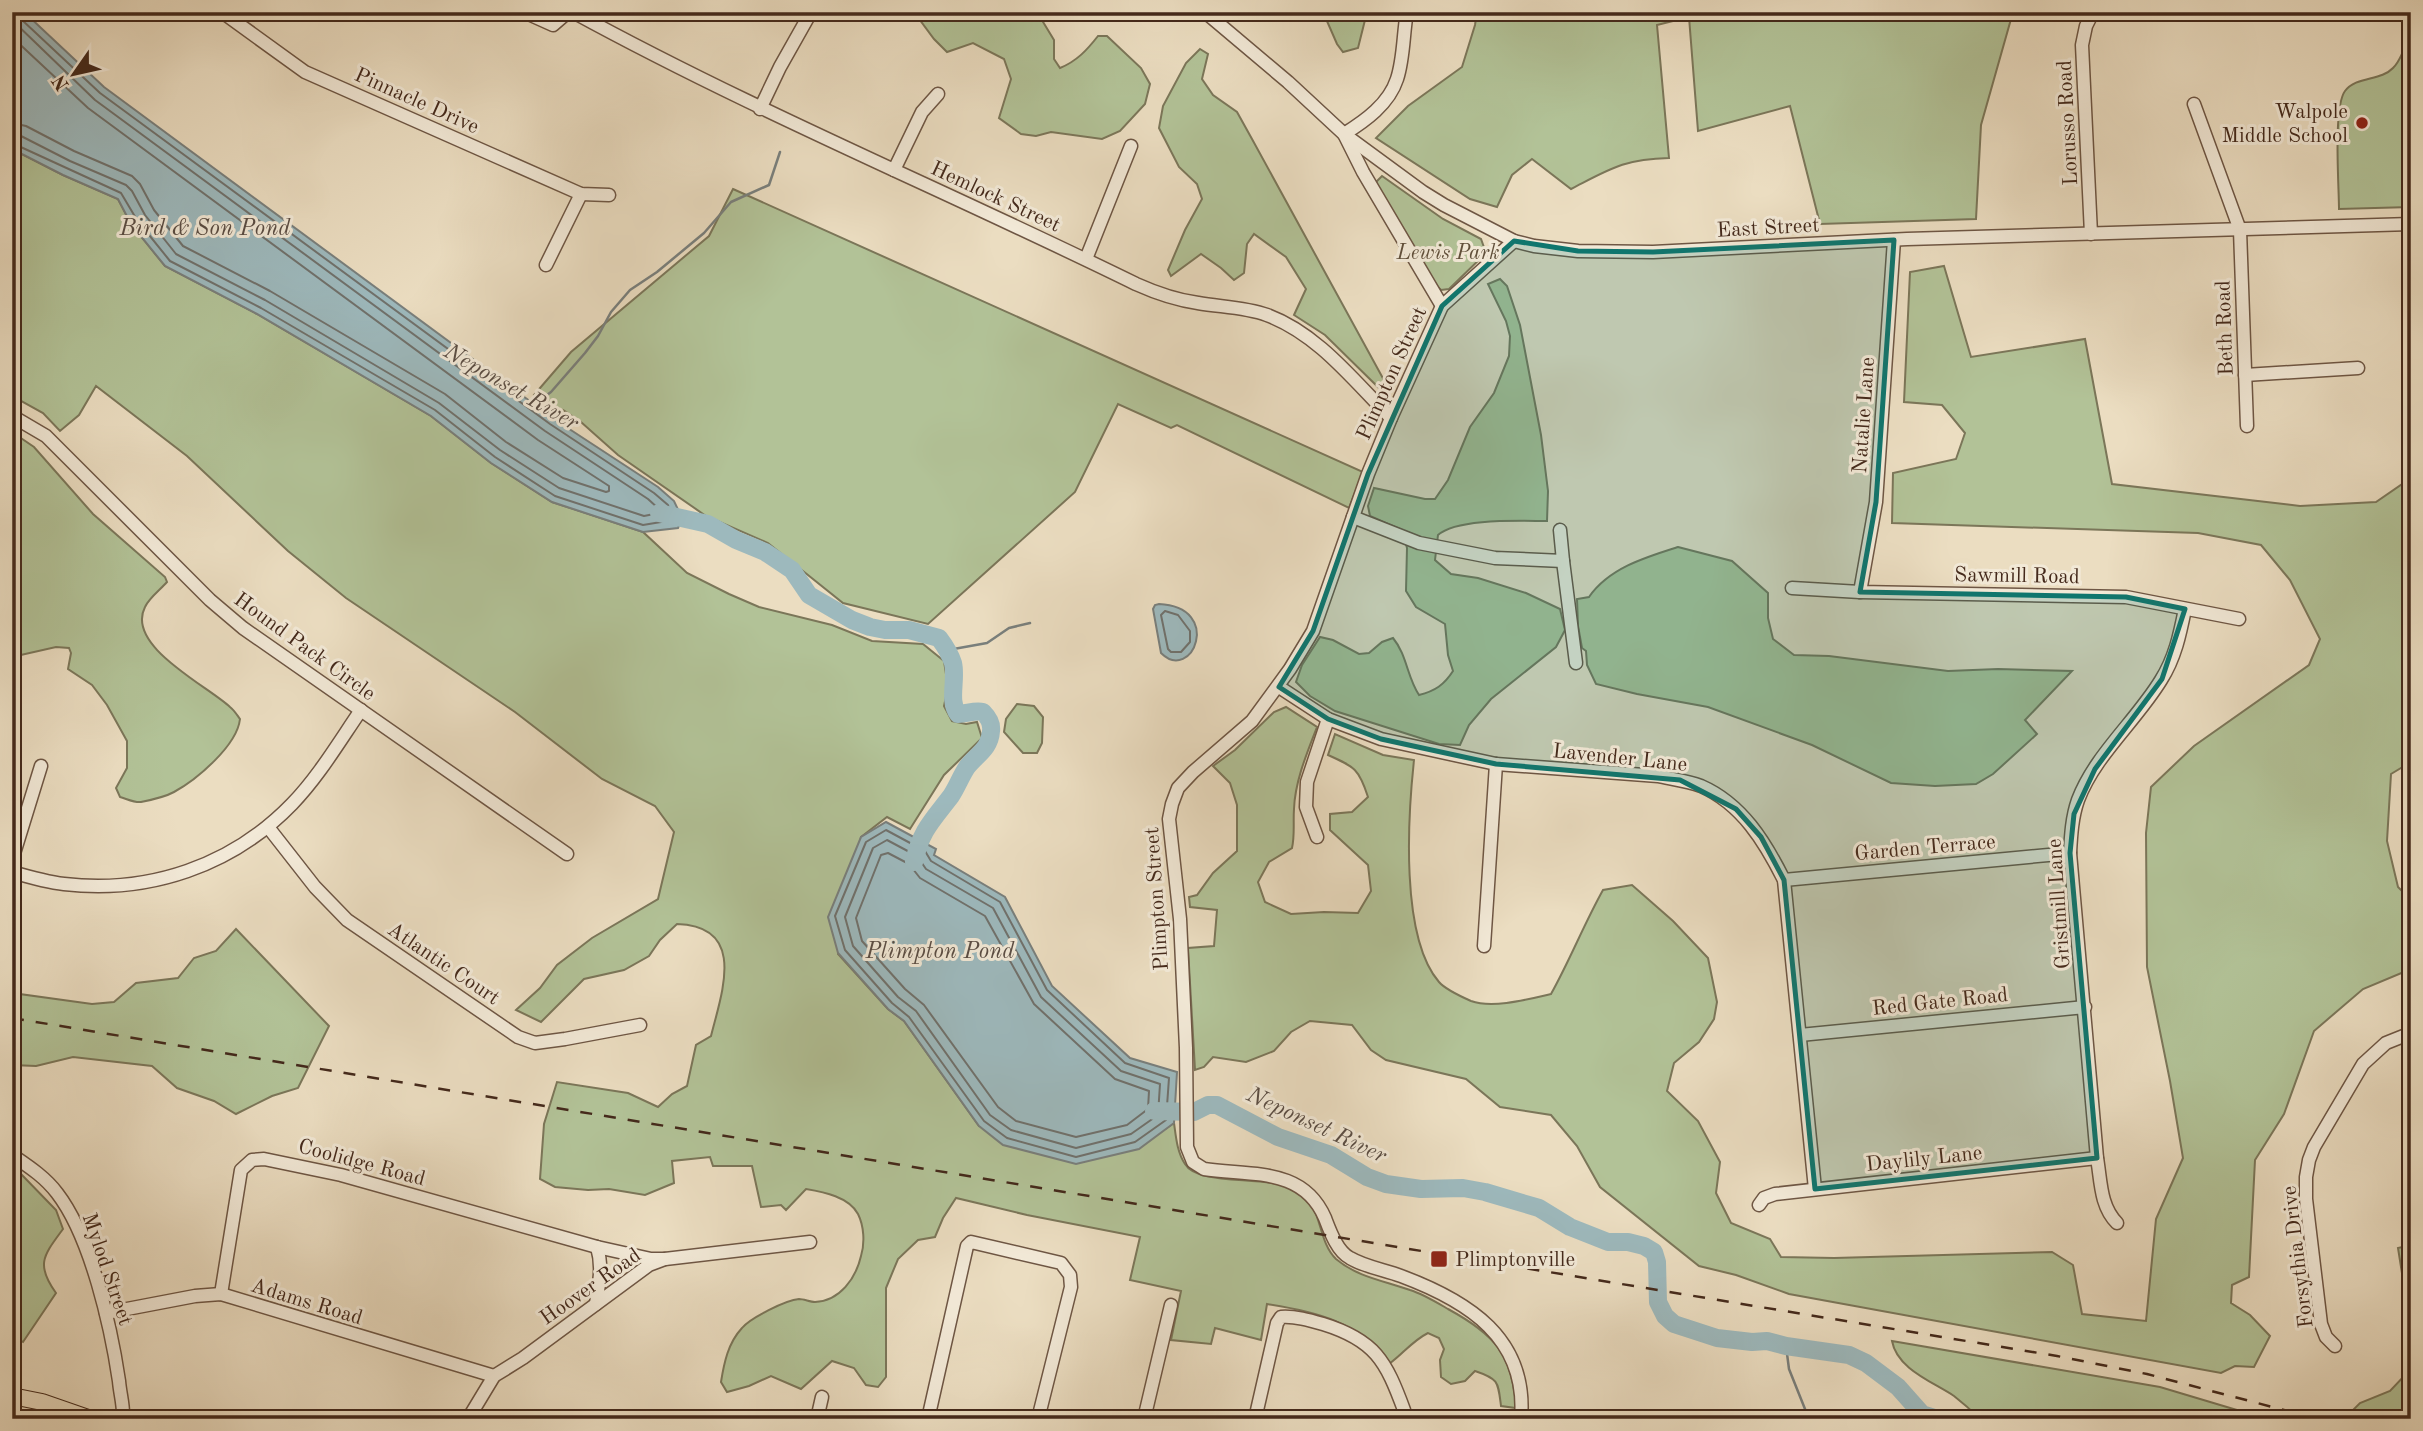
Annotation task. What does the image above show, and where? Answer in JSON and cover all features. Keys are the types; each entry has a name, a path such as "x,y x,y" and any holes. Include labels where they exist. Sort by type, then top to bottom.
{"main road":[{"path":"12,1396 42,1402 90,1419"}],"street":[{"name":"Pinnacle Drive","path":"222,12 305,72 582,194 609,195"},
{"path":"524,12 554,25 568,12"},
{"name":"Hemlock Street","path":"573,12 760,108 1161,295 1266,315 1298,330 1334,361 1391,418"},
{"path":"760,108 779,67 811,12"},
{"name":"East Street","path":"1205,12 1288,82 1344,134 1444,205 1514,241 1534,246 1578,251 1653,252 1894,240 2411,224"},
{"path":"1407,12 1398,77 1392,91 1383,103 1344,134 1363,172 1442,306"},
{"name":"Lorusso Road","path":"2091,234 2082,45 2086,26 2093,12"},
{"path":"894,170 922,112 938,94"},
{"name":"Beth Road","path":"2194,104 2240,230 2247,426"},
{"path":"1086,259 1131,146"},
{"path":"546,265 582,194"},
{"name":"Natalie Lane","path":"1860,592 1876,502 1894,240"},
{"name":"Plimpton Street","path":"1514,241 1442,306 1391,418 1313,631 1279,687 1252,721 1178,788 1169,819 1180,919 1188,1154 1196,1165 1208,1169 1278,1178 1302,1187 1316,1200 1334,1239 1350,1258 1433,1289 1486,1322 1503,1341 1515,1363 1521,1391 1521,1419"},
{"path":"2245,375 2358,368"},
{"name":"Hound Pack Circle","path":"12,416 46,436 228,616 567,854"},
{"path":"1353,517 1426,544 1494,558 1563,561"},
{"path":"1560,530 1576,663"},
{"name":"Sawmill Road","path":"1792,588 1860,592 2126,597 2239,619"},
{"name":"Gristmill Lane","path":"2117,1223 2105,1206 2097,1158 2070,853 2074,814 2079,798 2095,769 2162,679 2177,646 2185,609"},
{"name":"Lavender Lane","path":"1279,687 1328,719 1381,739 1496,764 1658,776 1701,786 1736,809 1761,838 1784,880 1815,1189"},
{"path":"12,872 63,884 117,886 177,876 205,865 268,827 293,803 318,773 360,710"},
{"path":"1317,837 1306,807 1307,782 1328,719"},
{"path":"1484,946 1496,764"},
{"path":"12,860 41,766"},
{"name":"Atlantic Court","path":"268,827 315,887 348,920 518,1037 535,1042 640,1025"},
{"name":"Garden Terrace","path":"1784,880 2070,853"},
{"name":"Red Gate Road","path":"1800,1035 2085,1007"},
{"name":"Forsythia Drive","path":"2335,1346 2326,1337 2321,1324 2306,1199 2307,1167 2314,1147 2363,1064 2386,1043 2411,1032"},
{"name":"Mylod Street","path":"12,1155 45,1179 66,1206 82,1241 106,1313 114,1348 123,1419"},
{"name":"Daylily Lane","path":"1759,1205 1768,1196 1815,1189 2097,1158"},
{"name":"Coolidge Road","path":"221,1294 241,1170 252,1160 264,1159 341,1175 597,1247 644,1258 665,1259"},
{"name":"Hoover Road","path":"468,1419 494,1376 649,1265 665,1259 810,1242"},
{"path":"928,1419 970,1242 1061,1263 1070,1275 1071,1287 1038,1419"},
{"path":"596,1304 601,1279 597,1247"},
{"name":"Adams Road","path":"106,1313 195,1296 221,1294 494,1376"},
{"path":"1144,1419 1171,1305"},
{"path":"1255,1419 1277,1323 1281,1317 1292,1316 1341,1330 1365,1343 1391,1374 1404,1410"},
{"path":"817,1419 822,1397"}],"highlighted area":[{"path":"1894,240 1876,502 1860,592 2126,597 2185,609 2162,679 2095,769 2074,814 2070,853 2097,1158 1815,1189 1784,880 1761,837 1736,809 1680,780 1496,764 1381,739 1328,719 1279,687 1313,631 1368,474 1442,306 1514,241 1578,251 1653,252"}],"green space":[{"path":"914,12 1037,12 1054,40 1054,59 1060,68 1081,55 1098,36 1107,36 1141,68 1150,84 1145,104 1120,131 1102,139 1051,132 1036,136 1021,134 999,118 1011,79 1004,59 973,43 947,52"},
{"path":"1323,12 1367,12 1358,48 1343,52"},
{"path":"1477,12 2013,12 1981,125 1976,219 1820,224 1790,106 1698,131 1689,17 1657,25 1669,158 1640,160 1618,166 1571,189 1532,159 1512,175 1497,207 1470,199 1376,138 1408,106 1462,67"},
{"path":"2411,29 2411,207 2339,209 2338,129 2341,100 2350,86 2382,75 2393,68"},
{"path":"1200,49 1208,54 1202,79 1213,95 1237,112 1385,382 1381,390 1325,335 1294,315 1306,289 1286,257 1254,234 1247,244 1244,273 1234,280 1201,254 1171,276 1168,270 1202,199 1197,184 1179,167 1159,128 1163,106 1186,63"},
{"path":"12,149 118,199 131,224 165,266 257,314 431,416 491,463 552,502 643,532 687,573 759,607 832,625 872,641 923,644 944,661 948,687 944,706 952,721 966,724 977,722 982,738 944,775 910,829 887,817 861,837 838,954 888,1009 904,1021 979,1126 1165,1129 1174,1123 1180,1154 1185,1164 1193,1171 1205,1176 1274,1183 1302,1193 1313,1207 1326,1244 1336,1259 1362,1274 1425,1296 1478,1327 1498,1348 1505,1360 1511,1373 1516,1408 1501,1406 1496,1382 1483,1374 1475,1371 1465,1381 1451,1384 1441,1377 1440,1360 1444,1349 1439,1338 1428,1333 1389,1364 1377,1349 1350,1328 1320,1315 1267,1304 1261,1340 1215,1328 1211,1344 1171,1340 1181,1291 1130,1280 1140,1237 956,1198 935,1237 918,1240 898,1259 886,1288 886,1377 878,1387 866,1385 854,1368 832,1361 801,1389 771,1376 727,1392 721,1382 725,1361 733,1340 746,1324 793,1300 824,1301 839,1293 851,1280 859,1264 863,1240 862,1224 854,1208 835,1196 806,1189 786,1210 781,1205 761,1207 752,1166 713,1166 710,1157 672,1161 674,1183 645,1195 609,1189 555,1187 540,1179 544,1124 557,1082 628,1093 658,1107 672,1094 687,1086 696,1045 711,1036 716,1019 724,982 721,949 713,936 699,928 677,924 660,940 649,956 624,970 584,979 541,1022 516,1010 540,988 557,965 592,938 658,899 674,832 655,806 602,779 515,712 346,598 288,551 187,456 96,386 79,415 60,431 43,413 12,396"},
{"name":"Lewis Park","path":"1382,176 1443,219 1481,239 1486,253 1449,289 1441,290 1436,285 1378,188 1376,182"},
{"path":"733,189 1363,472 1349,508 1177,425 1171,428 1118,404 1075,492 928,624 843,603 768,543 706,516 618,455 581,422 563,410 547,408 534,395 571,352 709,236"},
{"path":"1944,266 1971,357 2085,339 2112,484 2300,506 2376,502 2411,478 2411,762 2391,774 2387,841 2398,887 2411,900 2411,969 2363,989 2314,1031 2284,1114 2255,1160 2249,1277 2232,1285 2231,1303 2250,1315 2270,1336 2254,1367 2235,1366 2221,1373 1789,1294 1736,1275 1699,1266 1600,1187 1577,1146 1551,1115 1500,1107 1466,1079 1386,1060 1371,1050 1352,1025 1310,1021 1291,1032 1274,1051 1246,1062 1213,1057 1204,1067 1195,1070 1188,948 1214,946 1217,910 1190,907 1189,897 1197,895 1213,873 1237,851 1237,805 1230,783 1213,766 1235,750 1274,712 1286,707 1317,727 1297,788 1292,848 1269,862 1258,882 1265,902 1291,914 1358,913 1371,891 1368,865 1330,830 1330,814 1352,812 1368,797 1355,770 1328,755 1335,734 1383,755 1414,760 1409,843 1412,907 1426,962 1445,987 1471,1001 1490,1004 1551,994 1603,890 1632,885 1673,921 1708,958 1717,1002 1714,1019 1699,1042 1674,1063 1667,1091 1698,1121 1720,1162 1716,1193 1731,1223 1770,1239 1781,1257 2052,1252 2073,1265 2082,1314 2146,1321 2156,1219 2183,1158 2147,967 2146,833 2151,787 2194,746 2309,665 2320,639 2290,580 2261,545 2198,533 1892,523 1893,473 1956,459 1965,433 1942,405 1904,402 1910,272"},
{"path":"1500,279 1507,286 1520,325 1541,435 1548,491 1547,521 1474,523 1447,530 1438,535 1435,560 1451,574 1478,578 1526,593 1560,609 1565,630 1556,647 1491,699 1469,725 1460,745 1439,744 1335,711 1310,696 1296,682 1302,665 1320,637 1333,640 1359,654 1369,653 1382,642 1393,638 1419,695 1439,687 1453,671 1448,655 1445,624 1416,607 1406,591 1407,548 1402,530 1370,516 1368,506 1374,488 1435,499 1448,480 1470,427 1494,393 1509,356 1510,336 1506,321 1488,284"},
{"path":"12,432 34,447 93,514 165,577 167,582 145,607 142,622 147,636 172,664 219,698 240,719 232,740 224,751 183,787 170,794 139,802 120,797 116,788 127,768 127,741 107,705 92,685 68,669 71,653 69,648 56,647 12,657"},
{"path":"1678,547 1732,561 1768,593 1768,618 1773,639 1794,655 1829,656 1948,671 2072,671 2025,720 2037,734 1993,774 1976,784 1935,786 1891,783 1812,745 1708,707 1596,684 1587,665 1586,651 1582,648 1577,599 1589,597 1607,578 1629,565"},
{"path":"1017,704 1034,706 1043,717 1042,743 1037,753 1023,753 1004,732 1006,719"},
{"path":"236,929 329,1026 298,1088 272,1096 236,1114 214,1101 177,1088 152,1066 73,1057 36,1066 12,1065 12,993 92,1004 114,1002 136,983 178,978 194,958 216,951"},
{"path":"21,1174 56,1210 63,1229 44,1260 49,1283 56,1293 23,1342 12,1335 12,1184"},
{"path":"2411,1245 2411,1330 2398,1248"},
{"path":"2411,1330 2411,1419 2344,1419 2360,1403 2390,1391 2408,1372"},
{"path":"1892,1341 2160,1387 2267,1419 1980,1419 1954,1396 1908,1367 1895,1351"}],"water":[{"name":"Bird & Son Pond","path":"12,12 24,12 104,87 554,419 658,487 674,501 682,518 678,528 643,532 552,502 491,463 431,416 257,314 165,266 131,224 118,199 12,149"},
{"path":"1159,604 1179,608 1191,617 1196,629 1196,641 1191,652 1183,659 1172,660 1161,653 1153,609"},
{"name":"Plimpton Pond","path":"886,822 936,849 934,855 1005,897 1052,986 1130,1058 1177,1072 1174,1123 1139,1149 1076,1164 1003,1145 979,1126 904,1021 888,1009 838,953 828,917 861,837"}],"waterway":[{"path":"532,406 551,392 585,353 611,312 630,290 657,272 704,233 731,202 769,185 780,152"},
{"name":"Neponset River","path":"659,513 708,524 765,552 792,570 809,595 852,620 870,627 909,630 939,638 953,663 955,709 958,714 983,712 991,731 985,747 967,767 951,796 928,826 914,862"},
{"path":"948,650 987,643 1009,628 1030,623"},
{"name":"Neponset River","path":"1154,1111 1194,1112 1208,1105 1217,1105 1278,1137 1331,1155 1367,1177 1386,1184 1421,1189 1463,1188 1485,1192 1539,1208 1570,1227 1608,1242 1628,1242 1644,1246 1654,1252 1657,1262 1658,1302 1665,1316 1674,1324 1717,1338 1767,1341 1849,1355 1866,1363 1898,1387 1922,1414 1938,1419"},
{"path":"1786,1346 1789,1369 1809,1419"}],"railway":[{"path":"12,1018 2057,1356 2147,1374 2318,1419"}],"place":[{"name":"Walpole Middle School","path":"2362,123"},
{"name":"Plimptonville","path":"1439,1259"}]}
